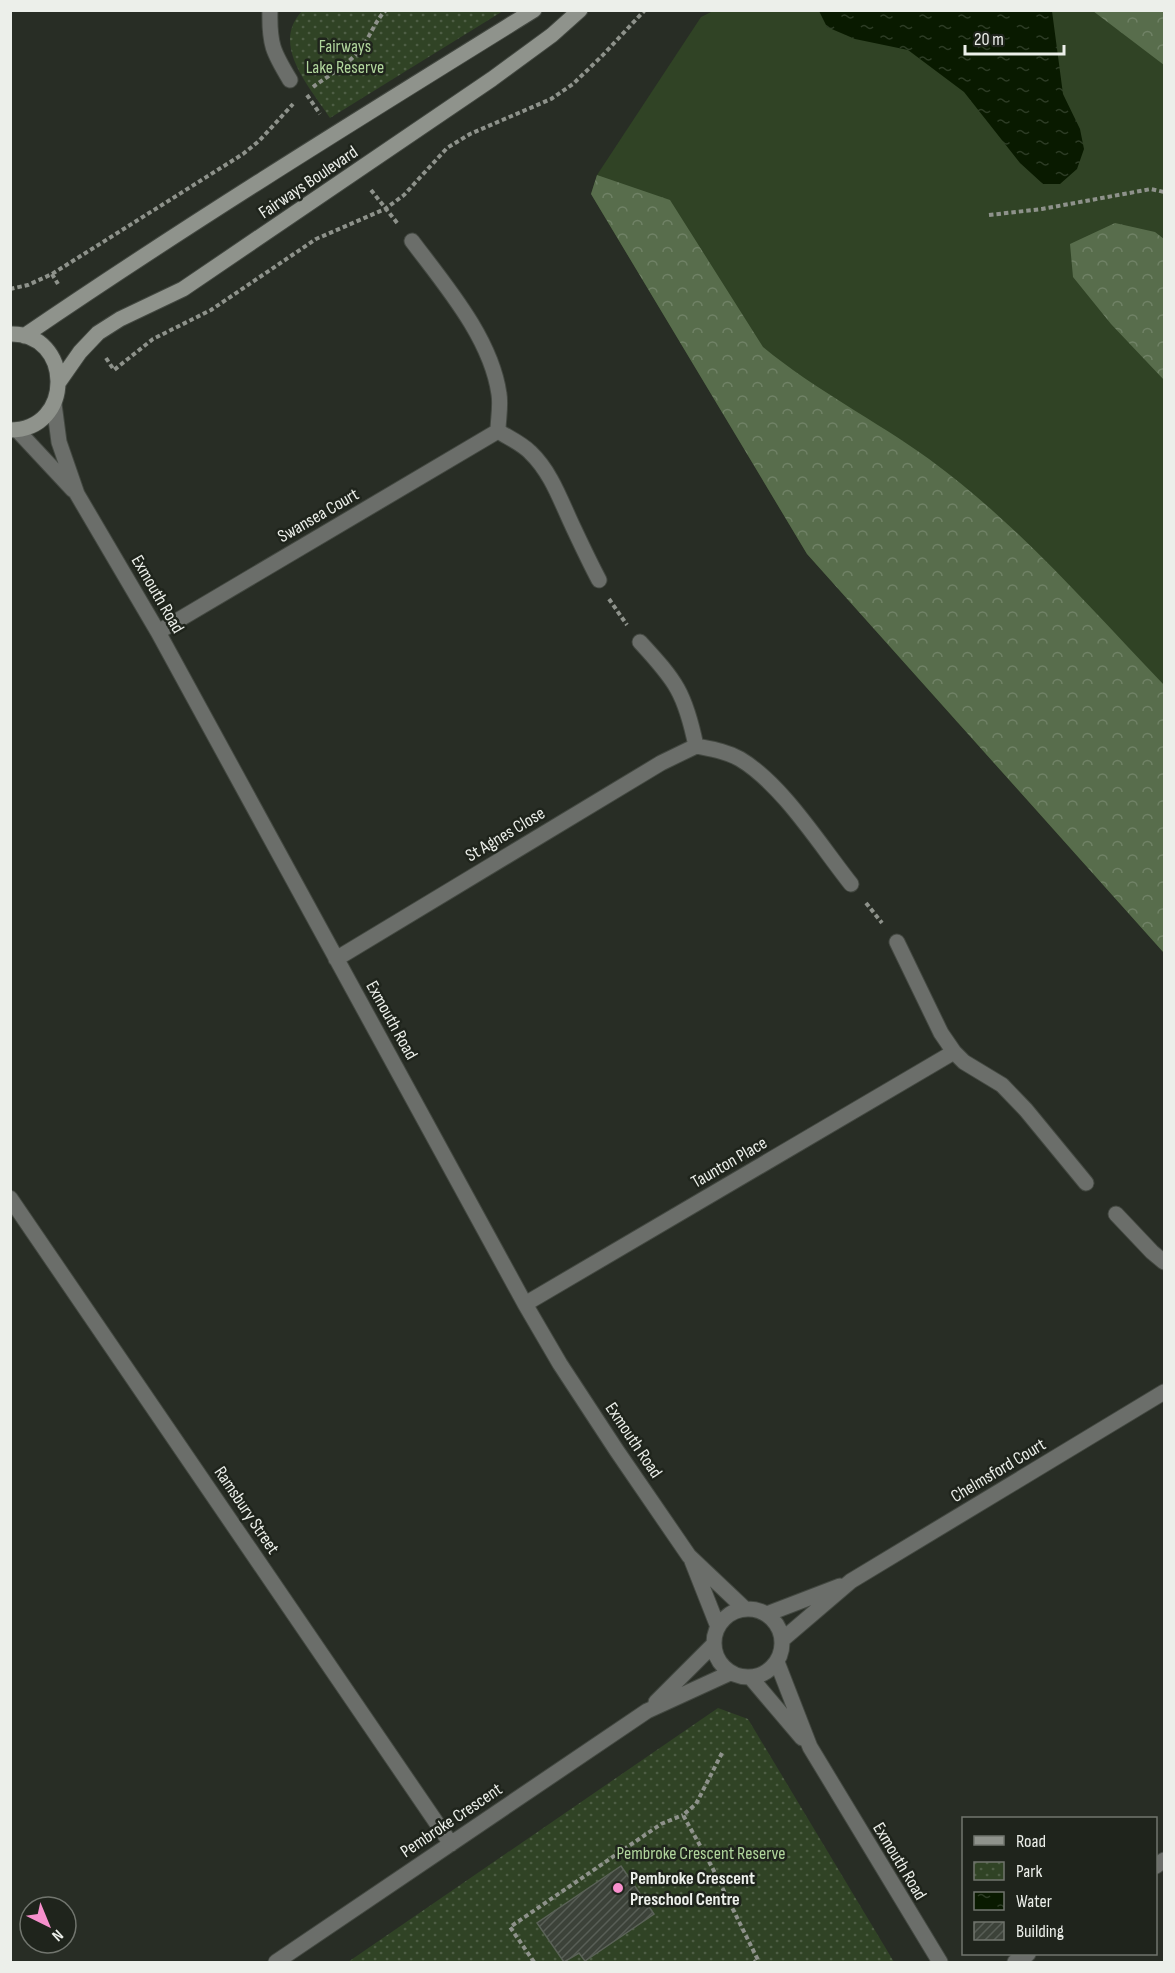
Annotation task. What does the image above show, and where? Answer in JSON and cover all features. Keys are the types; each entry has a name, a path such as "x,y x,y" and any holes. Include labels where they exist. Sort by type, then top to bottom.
{"street":[{"path":"270,10 269,37 274,53 290,80"},
{"name":"Fairways Boulevard","path":"16,333 534,10"},
{"name":"Fairways Boulevard","path":"59,382 80,352 98,333 120,319 183,290 492,79 552,35 580,10"},
{"path":"412,241 468,317 487,354 499,394 498,432 519,443 530,452 549,475 561,496 573,527 599,580"},
{"path":"14,430 32,425 45,417 54,404 59,382 50,353 38,342 16,333"},
{"name":"Exmouth Road","path":"54,404 59,442 77,494 158,632 525,1304 560,1364 689,1556 718,1627"},
{"name":"Exmouth Road","path":"14,430 77,494"},
{"name":"Swansea Court","path":"158,632 498,432"},
{"path":"639,642 668,672 677,686 689,713 696,746 720,750 740,759 760,774 783,797 851,884"},
{"name":"St Agnes Close","path":"336,959 661,763 696,746"},
{"path":"897,942 941,1033 954,1052 964,1062 1002,1085 1044,1131 1086,1183"},
{"name":"Taunton Place","path":"525,1304 954,1052"},
{"name":"Ramsbury Street","path":"10,1198 451,1844"},
{"path":"1116,1214 1164,1262"},
{"name":"Chelmsford Court","path":"782,1640 851,1581 1164,1392"},
{"name":"Exmouth Road","path":"689,1556 745,1609"},
{"name":"Chelmsford Court","path":"767,1614 851,1581"},
{"path":"745,1609 767,1614 780,1630 782,1640 777,1662 770,1670 751,1678 730,1673 721,1665 716,1656 714,1644 718,1627 724,1618 745,1609"},
{"name":"Pembroke Crescent","path":"648,1711 714,1644"},
{"name":"Exmouth Road","path":"777,1662 810,1747"},
{"name":"Pembroke Crescent","path":"276,1962 648,1711 730,1673"},
{"name":"Exmouth Road","path":"751,1678 810,1747 940,1962"}],"path":[{"path":"378,10 380,16 386,10"},
{"path":"10,289 28,285 52,274 243,154 260,141 297,100"},
{"path":"989,215 1042,209 1151,189 1164,192"},
{"path":"599,580 617,612 639,642"},
{"path":"851,884 897,942"},
{"path":"534,1962 510,1927 661,1824 683,1815 696,1804 722,1753"},
{"path":"683,1815 739,1919 758,1960 754,1962"}],"green space":[{"name":"Fairways Lake Reserve","path":"302,11 503,11 330,118 296,66 292,52 290,38 293,24"},
{"path":"713,11 1164,11 1164,953 807,554 591,194 597,175 701,17"},
{"path":"1093,11 1164,11 1164,65"},
{"path":"597,175 670,200 763,347 803,377 929,459 992,510 1051,567 1164,685 1164,953 807,554 591,194"},
{"path":"1115,223 1155,232 1164,239 1164,380 1111,324 1073,277 1070,244"},
{"name":"Pembroke Crescent Reserve","path":"718,1708 748,1719 894,1962 348,1962"}],"water":[{"path":"819,11 1052,11 1063,94 1080,129 1084,149 1077,169 1060,184 1043,184 1020,163 964,92 908,50 855,39 827,27"}],"building":[{"path":"621,1866 654,1914 585,1961 579,1953 564,1962 537,1923"}],"place":[{"name":"Pembroke Crescent Preschool Centre","path":"618,1888"}]}
